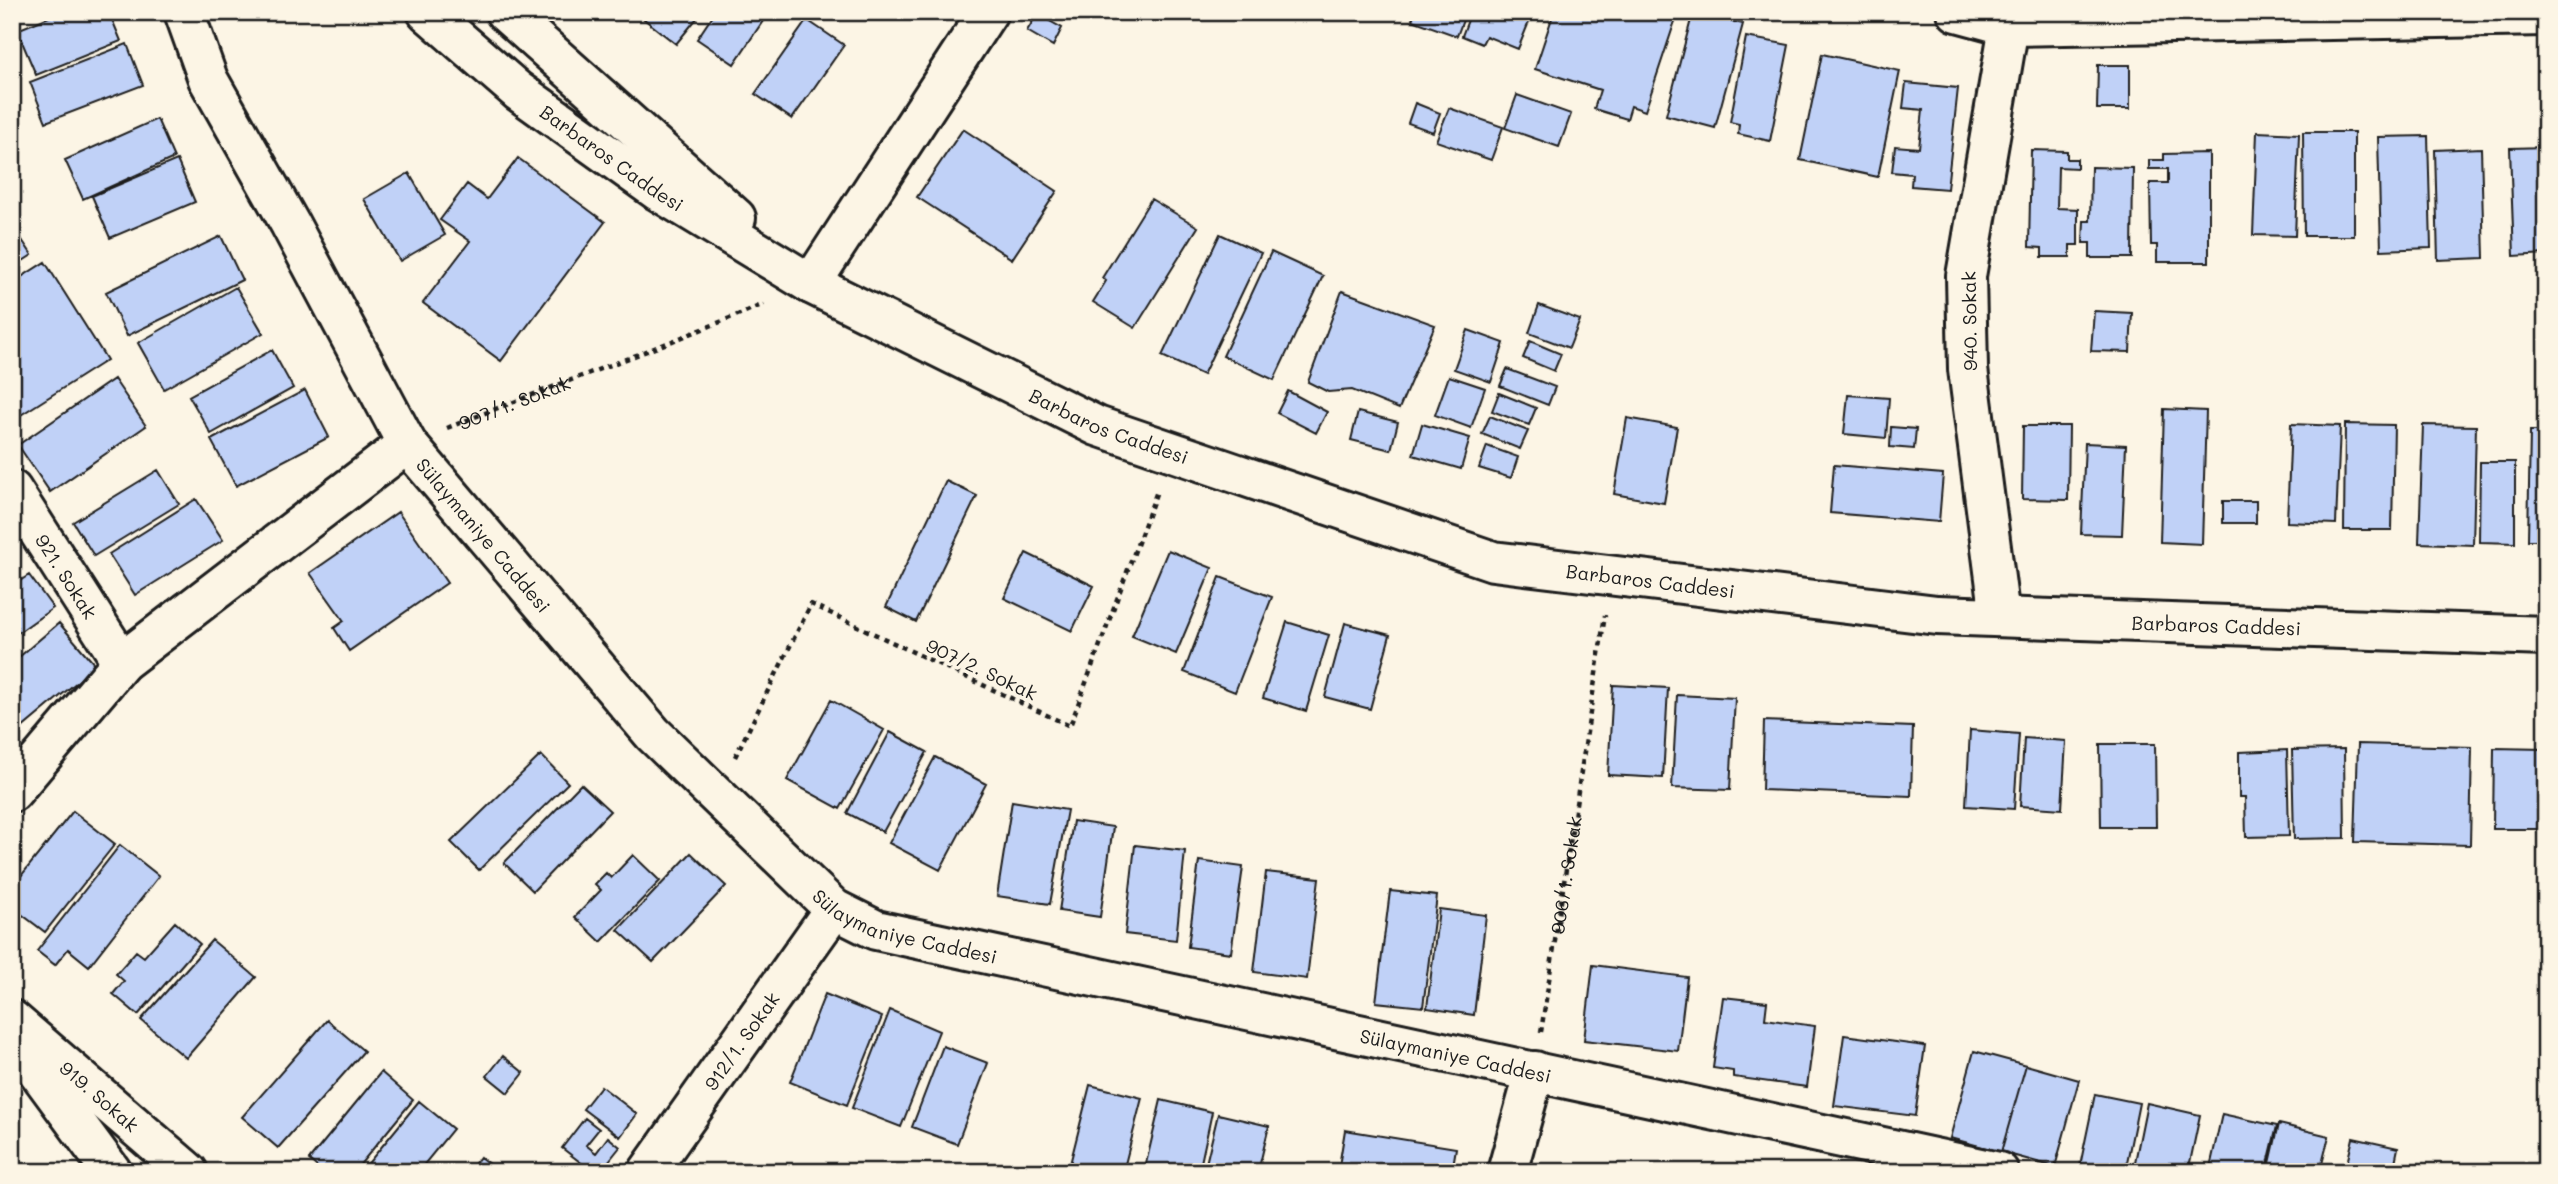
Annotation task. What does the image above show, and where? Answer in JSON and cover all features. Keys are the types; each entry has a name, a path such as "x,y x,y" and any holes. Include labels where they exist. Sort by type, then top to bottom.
{"street":[{"name":"Sülaymaniye Caddesi","path":"184,12 208,79 290,224 407,444 653,734 834,909 876,930 1999,1172"},
{"path":"208,79 211,12"},
{"name":"Barbaros Caddesi","path":"427,12 518,91 658,191 811,284 1097,426 1493,561 1937,615 2546,636"},
{"name":"Barbaros Caddesi","path":"505,12 811,284"},
{"path":"811,284 988,12"},
{"path":"1957,12 2009,26 2054,19 2546,16"},
{"name":"940. Sokak","path":"2000,617 1968,369 1966,276 2009,26"},
{"path":"12,792 122,662 407,444"},
{"name":"921. Sokak","path":"12,490 122,662"},
{"name":"912/1. Sokak","path":"648,1172 834,909"},
{"name":"919. Sokak","path":"12,1020 188,1172"},
{"name":"919. Sokak","path":"12,1036 112,1172"},
{"path":"1507,1172 1535,1071"}],"path":[{"name":"907/1. Sokak","path":"407,444 650,351 811,284"},
{"name":"907/2. Sokak","path":"716,796 811,604 1070,726 1172,452"},
{"name":"906/1. Sokak","path":"1535,1071 1611,575"}],"building":[{"path":"61,12 109,12 121,41 36,75 17,30"},
{"path":"650,12 702,12 676,44 644,19"},
{"path":"715,12 769,12 734,64 697,39"},
{"path":"1415,12 1466,12 1457,36 1412,20"},
{"path":"1471,12 1533,12 1518,49 1486,36 1482,44 1462,36"},
{"path":"1554,12 1678,12 1645,111 1631,106 1627,119 1594,109 1600,90 1535,69"},
{"path":"1693,12 1743,24 1715,128 1666,115"},
{"path":"1037,14 1062,28 1053,46 1027,31"},
{"path":"807,20 844,45 792,119 755,94"},
{"path":"1746,37 1789,45 1770,141 1738,134 1739,124 1730,122"},
{"path":"127,44 143,85 46,122 30,82"},
{"path":"1822,54 1900,71 1878,177 1800,160"},
{"path":"2098,65 2130,65 2130,109 2097,109"},
{"path":"1906,83 1958,88 1947,189 1911,186 1912,174 1892,172 1895,146 1919,148 1923,110 1903,108"},
{"path":"1517,95 1571,114 1559,147 1505,128"},
{"path":"1415,103 1440,113 1433,132 1408,123"},
{"path":"1449,108 1503,127 1491,160 1436,141"},
{"path":"157,119 174,158 83,199 65,160"},
{"path":"963,129 1057,191 1012,259 917,197"},
{"path":"2257,132 2299,134 2295,236 2253,235"},
{"path":"2303,132 2354,132 2354,236 2304,236"},
{"path":"2428,136 2431,248 2381,250 2378,137"},
{"path":"2546,147 2546,254 2514,256 2510,148"},
{"path":"2481,148 2484,258 2438,260 2435,150"},
{"path":"2031,150 2067,151 2067,159 2077,159 2077,168 2058,167 2057,208 2078,209 2078,245 2070,245 2070,257 2042,257 2042,248 2029,247"},
{"path":"2209,153 2209,262 2157,262 2157,245 2151,245 2150,183 2168,183 2168,169 2149,169 2149,160 2164,160 2164,154"},
{"path":"518,158 605,222 501,361 423,303 470,241 440,220 467,184 487,199"},
{"path":"177,160 195,202 110,238 92,196"},
{"path":"2091,167 2133,168 2132,258 2090,258 2090,243 2083,243 2084,221 2090,221"},
{"path":"409,173 445,235 400,261 364,199"},
{"path":"1151,199 1198,227 1135,328 1093,302 1106,281 1102,278"},
{"path":"12,225 32,255 12,268"},
{"path":"1220,234 1261,253 1203,375 1162,356"},
{"path":"221,236 242,280 127,336 106,292"},
{"path":"1271,252 1323,276 1274,380 1223,356"},
{"path":"45,262 107,360 16,418 12,413 12,283"},
{"path":"236,287 263,333 164,389 138,343"},
{"path":"1342,291 1435,325 1399,409 1352,390 1328,392 1308,382"},
{"path":"1539,305 1580,320 1569,348 1529,333"},
{"path":"2094,311 2132,313 2130,352 2091,351"},
{"path":"1468,330 1504,343 1491,382 1454,369"},
{"path":"1530,341 1561,354 1554,371 1523,358"},
{"path":"272,350 293,388 211,434 189,396"},
{"path":"1507,369 1555,387 1548,405 1500,386"},
{"path":"1449,376 1485,388 1471,428 1435,415"},
{"path":"114,379 146,426 50,492 18,445"},
{"path":"305,390 329,437 236,486 211,440"},
{"path":"1288,391 1327,412 1316,433 1277,413"},
{"path":"1499,393 1536,408 1529,425 1492,411"},
{"path":"1848,395 1889,398 1886,438 1844,434"},
{"path":"2164,409 2206,411 2202,544 2160,542"},
{"path":"1358,412 1398,422 1391,450 1351,440"},
{"path":"1490,416 1528,431 1520,449 1482,434"},
{"path":"1627,418 1677,427 1664,503 1614,494"},
{"path":"1422,424 1470,438 1461,469 1413,455"},
{"path":"2291,424 2340,426 2336,524 2287,522"},
{"path":"2345,424 2394,425 2392,530 2344,530"},
{"path":"2423,425 2476,426 2473,545 2419,543"},
{"path":"2023,426 2069,426 2068,500 2022,499"},
{"path":"1891,427 1916,429 1914,449 1890,447"},
{"path":"2530,431 2546,431 2546,540 2528,540"},
{"path":"2085,443 2126,445 2122,535 2081,534"},
{"path":"1487,446 1518,457 1511,478 1479,468"},
{"path":"2480,462 2515,462 2515,543 2479,542"},
{"path":"1834,465 1943,474 1939,522 1830,513"},
{"path":"158,470 179,504 94,556 73,522"},
{"path":"946,481 977,496 916,622 886,607"},
{"path":"196,499 223,540 135,595 109,554"},
{"path":"2223,501 2256,501 2256,523 2223,523"},
{"path":"398,512 447,583 349,651 334,628 344,621 310,573"},
{"path":"1168,550 1212,568 1176,654 1132,636"},
{"path":"1026,553 1094,586 1072,631 1004,598"},
{"path":"29,575 53,608 12,637 12,586"},
{"path":"1220,577 1272,597 1235,692 1184,672"},
{"path":"1287,622 1329,635 1306,711 1263,698"},
{"path":"59,623 96,666 22,728 12,716 12,663"},
{"path":"1345,623 1390,635 1370,709 1325,697"},
{"path":"1613,685 1668,688 1663,778 1608,775"},
{"path":"1677,695 1735,698 1730,790 1672,788"},
{"path":"831,700 884,730 840,809 787,780"},
{"path":"1764,721 1913,727 1911,796 1762,790"},
{"path":"1970,730 2019,734 2014,809 1966,806"},
{"path":"890,732 927,752 883,832 847,813"},
{"path":"2024,738 2066,741 2062,809 2020,806"},
{"path":"2100,744 2155,744 2156,827 2101,827"},
{"path":"2358,744 2472,747 2470,845 2355,842"},
{"path":"2494,748 2545,749 2542,829 2493,829"},
{"path":"2344,749 2345,838 2294,839 2292,750"},
{"path":"2287,750 2289,836 2246,837 2245,797 2239,797 2239,752"},
{"path":"541,755 568,783 479,870 451,842"},
{"path":"935,757 986,784 940,870 889,843"},
{"path":"581,784 610,811 533,891 504,863"},
{"path":"1012,801 1067,810 1050,904 997,896"},
{"path":"73,811 115,844 45,932 12,907 12,887"},
{"path":"1073,821 1113,827 1100,917 1059,911"},
{"path":"120,845 159,876 89,966 68,949 55,965 37,951"},
{"path":"1135,845 1185,851 1176,940 1125,934"},
{"path":"691,853 726,886 653,962 618,930"},
{"path":"633,855 660,881 601,942 575,917 601,890 595,884 606,873 611,878"},
{"path":"1199,861 1243,867 1231,953 1188,947"},
{"path":"1266,872 1319,878 1307,979 1254,972"},
{"path":"1390,891 1437,896 1423,1007 1376,1002"},
{"path":"1439,909 1486,915 1474,1015 1427,1008"},
{"path":"175,922 200,944 138,1015 113,994 124,981 116,974 136,951 144,957"},
{"path":"212,940 256,977 186,1058 141,1020"},
{"path":"1593,965 1687,977 1678,1051 1584,1040"},
{"path":"825,994 882,1017 847,1105 790,1082"},
{"path":"1723,997 1767,1002 1765,1019 1815,1026 1807,1087 1733,1077 1733,1071 1713,1068"},
{"path":"890,1010 939,1031 901,1127 852,1108"},
{"path":"327,1020 364,1051 278,1148 242,1117"},
{"path":"1844,1035 1925,1046 1915,1116 1834,1106"},
{"path":"943,1046 988,1063 957,1144 912,1127"},
{"path":"1974,1051 2026,1065 2001,1152 1950,1138"},
{"path":"503,1056 524,1073 508,1093 487,1076"},
{"path":"2026,1065 2079,1080 2055,1167 2001,1152"},
{"path":"381,1072 413,1100 354,1172 323,1172 309,1160"},
{"path":"1090,1085 1142,1098 1123,1172 1068,1172"},
{"path":"601,1086 637,1114 620,1137 583,1109"},
{"path":"2095,1094 2139,1103 2125,1172 2107,1172 2080,1166"},
{"path":"1161,1100 1212,1112 1199,1172 1144,1172"},
{"path":"419,1101 453,1129 418,1172 361,1172"},
{"path":"2147,1103 2200,1115 2188,1172 2133,1172"},
{"path":"1218,1114 1269,1126 1258,1172 1204,1172"},
{"path":"2222,1114 2277,1126 2266,1172 2209,1172"},
{"path":"585,1118 599,1129 586,1145 596,1153 608,1137 620,1147 600,1172 593,1172 562,1148"},
{"path":"2279,1124 2329,1136 2320,1172 2268,1172"},
{"path":"1345,1130 1456,1148 1452,1172 1338,1172"},
{"path":"2353,1138 2398,1148 2393,1172 2345,1172"},
{"path":"480,1157 499,1172 468,1172"},
{"path":"2398,1162 2438,1172 2396,1172"}]}
